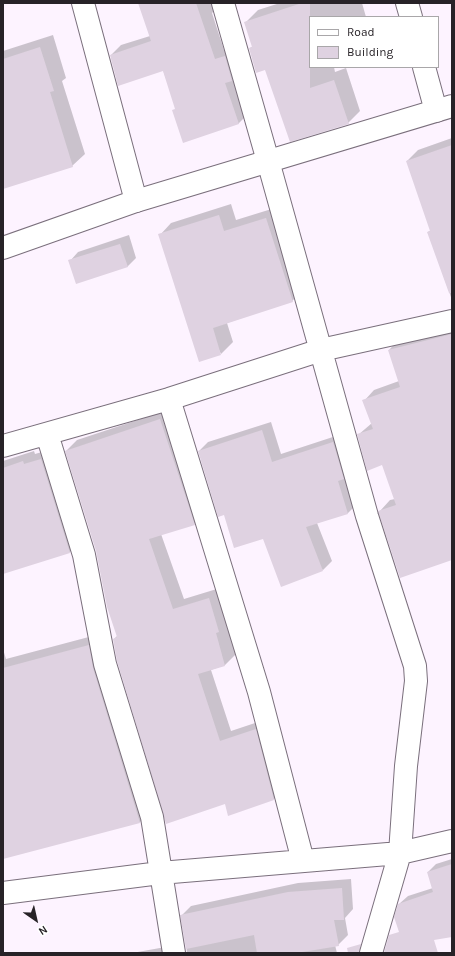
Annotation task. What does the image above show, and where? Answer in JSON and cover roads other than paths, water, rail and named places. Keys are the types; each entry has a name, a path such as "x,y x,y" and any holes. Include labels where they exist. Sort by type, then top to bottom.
{"street":[{"path":"83,3 136,201"},
{"path":"223,3 322,350 367,516 415,666 416,681 406,766 400,853 370,953"},
{"path":"407,3 411,16"},
{"path":"3,248 136,201 444,108 424,68"},
{"path":"3,446 169,398 322,350 452,321"},
{"path":"169,398 259,692 303,861"},
{"path":"47,434 84,555 105,664 152,817 174,953"},
{"path":"3,893 160,873 400,853 452,841"}]}
